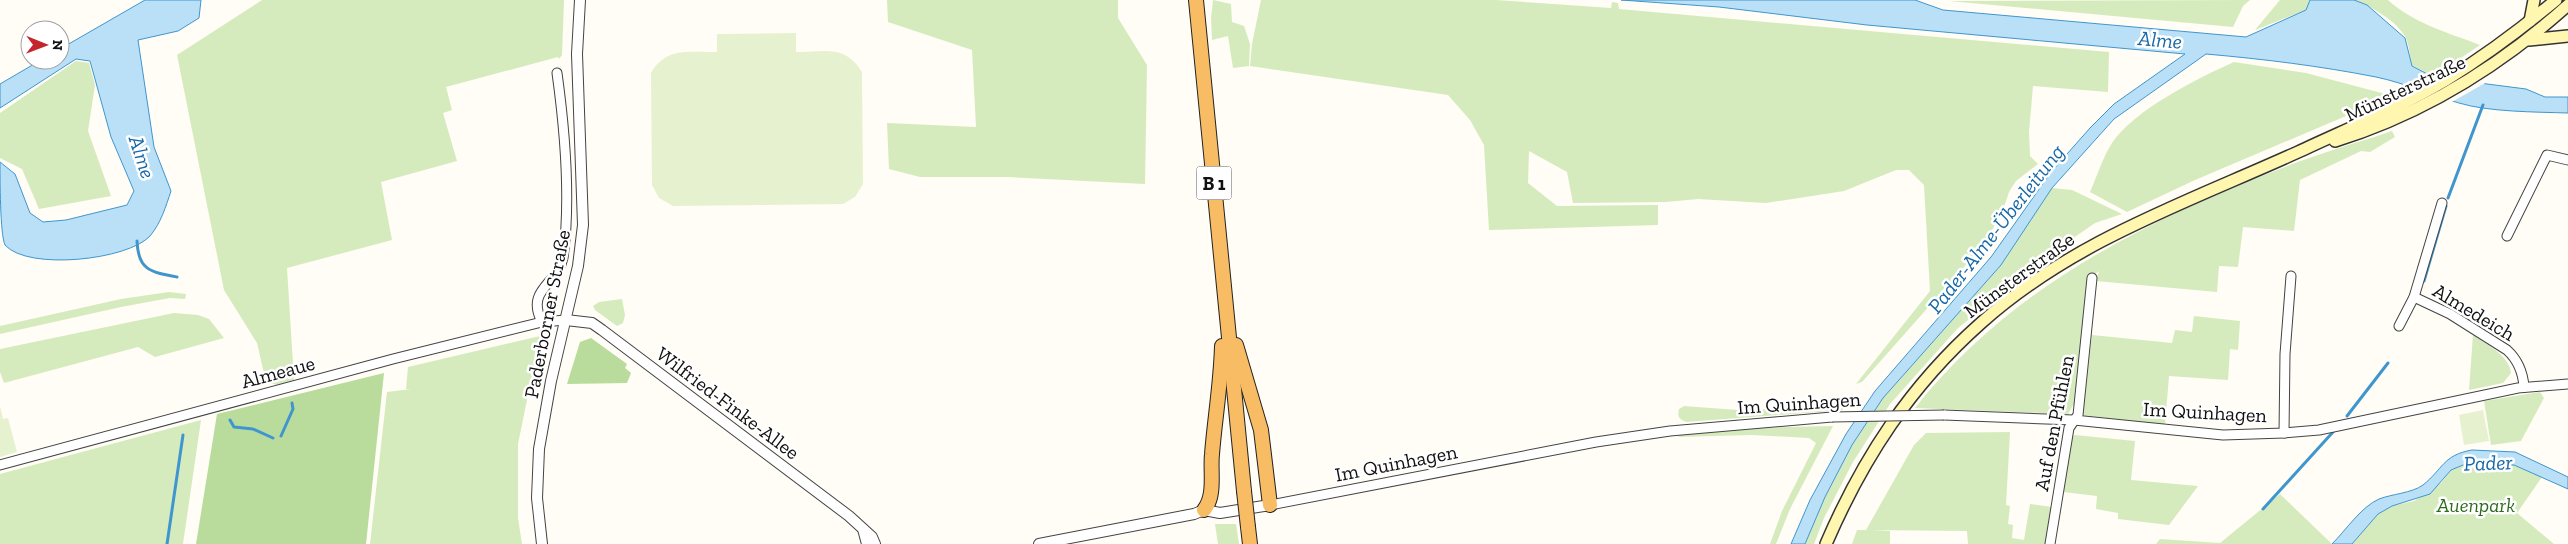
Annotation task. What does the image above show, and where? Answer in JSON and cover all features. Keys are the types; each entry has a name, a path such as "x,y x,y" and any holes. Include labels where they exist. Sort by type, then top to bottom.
{"highway":[{"name":"B 1","path":"1196,0 1250,544"},
{"name":"B 1","path":"1224,296 1245,381 1261,430 1270,505"},
{"path":"1204,510 1211,494 1212,455 1220,392 1224,296"}],"main road":[{"path":"2530,21 2534,0"},
{"name":"Münsterstraße","path":"1826,544 1858,475 1889,425 1957,344 1982,321 2051,270 2095,244 2149,216 2297,152 2443,82 2502,43 2530,21 2563,5"},
{"name":"Münsterstraße","path":"2297,152 2379,125 2456,88 2523,44 2563,5"},
{"path":"2523,44 2557,35 2568,36"}],"street":[{"name":"Paderborner Straße","path":"542,544 537,498 539,449 547,400 578,266 583,225 577,54 580,0"},
{"name":"Paderborner Straße","path":"542,322 536,308 538,299 547,282 561,266 566,230 566,183 558,73"},
{"path":"2507,236 2547,155 2568,160"},
{"name":"Almedeich","path":"2400,326 2414,297 2442,203"},
{"path":"2284,433 2285,354 2291,276"},
{"name":"Auf den Pfühlen","path":"2050,544 2069,428 2078,415 2092,278"},
{"name":"Almedeich","path":"2414,297 2450,314 2507,350 2514,356 2520,368 2524,387"},
{"name":"Almeaue","path":"0,465 374,364 542,322 566,320"},
{"name":"Wilfried-Finke-Allee","path":"566,320 592,323 602,330 872,536 875,544"},
{"name":"Im Quinhagen","path":"1039,544 1194,514 1204,510 1212,513 1227,512 1270,505 1596,442 1670,431 1832,417 1944,415 2074,420 2223,435 2284,433 2319,430 2524,387 2568,384"},
{"path":"863,529 867,544"}],"green space":[{"path":"262,0 564,0 562,55 559,59 558,57 446,87 452,110 443,113 457,161 381,182 392,240 287,268 294,380 277,385 266,382 257,343 224,290 177,55"},
{"path":"887,0 1118,0 1118,18 1147,65 1145,184 1008,177 920,177 889,169 887,123 976,127 972,50 888,22"},
{"path":"1213,0 1231,4 1232,22 1244,26 1250,44 1249,66 1233,68 1228,36 1212,40 1211,18"},
{"path":"1261,0 1496,0 1611,8 1612,2 1618,3 1619,9 2109,52 2108,92 2033,86 2029,132 2030,156 2038,164 2016,181 1986,242 1862,382 1856,384 1930,291 1924,185 1909,170 1896,170 1844,191 1766,203 1698,199 1666,202 1573,203 1567,172 1529,151 1528,183 1557,206 1658,205 1658,225 1489,230 1484,145 1470,120 1448,95 1250,66 1252,44"},
{"path":"2250,0 2243,6 2233,27 1949,1"},
{"path":"2280,0 2310,0 2306,10 2255,30"},
{"path":"2354,0 2388,0 2420,21 2480,45 2433,77 2412,65 2406,38 2390,20 2376,10"},
{"path":"796,33 796,52 825,51 841,53 855,63 862,72 863,184 855,197 843,204 673,206 659,198 652,185 651,73 657,64 664,58 680,53 717,52 717,34"},
{"path":"76,61 89,63 95,85 88,131 111,196 39,209 22,169 0,158 0,113 63,70 70,70 70,65"},
{"path":"2234,62 2306,73 2393,96 2195,180 2127,212 2090,192 2112,143 2135,119 2185,86"},
{"path":"2392,131 2395,137 2370,152 2361,151 2300,180 2294,231 2243,227 2238,267 2219,266 2217,292 2096,281 2099,271 2087,281 2075,402 2068,414 1915,408 1953,365 1993,327 2037,293 2083,263 2131,236 2232,188 2298,162"},
{"path":"2052,188 2072,190 2122,214 2095,223 2040,261 1957,329 1890,404 1853,462 1824,518 1814,544 1805,544 1825,497 1852,445 1883,398 2001,265"},
{"path":"169,292 186,294 185,299 170,298 121,307 0,334 0,326 121,299"},
{"path":"622,299 625,315 623,323 617,326 595,310 593,306 599,302"},
{"path":"174,313 198,315 209,319 224,338 155,357 138,347 4,383 0,372 0,349"},
{"path":"2194,316 2240,321 2238,350 2230,349 2228,380 2169,376 2165,425 2082,415 2092,335 2172,343 2175,330 2192,332"},
{"path":"2473,335 2496,351 2506,361 2511,373 2503,383 2469,390"},
{"path":"540,336 518,444 518,518 522,544 370,544 387,392 411,389 406,389 408,367"},
{"path":"591,338 627,364 625,368 631,373 627,383 567,384 580,342"},
{"path":"384,373 366,544 196,544 217,414"},
{"path":"2540,392 2544,398 2521,441 2491,445 2484,401"},
{"path":"1833,398 1840,399 1843,410 1686,422 1678,416 1679,409 1684,406 1751,411"},
{"path":"0,406 3,419 8,418 17,452 0,457"},
{"path":"2483,410 2489,441 2464,445 2459,415"},
{"path":"201,420 183,544 0,544 0,474"},
{"path":"1833,426 1790,509 1776,544 1770,544 1782,511 1816,443 1809,438 1752,435 1678,437 1682,434 1746,428"},
{"path":"2010,432 2006,505 2010,506 2008,524 2013,525 2012,538 2024,540 2030,504 2052,507 2046,544 1968,544 1967,531 1870,530 1890,531 1890,544 1852,544 1857,530 1866,530 1914,445 1926,433"},
{"path":"2075,435 2135,441 2131,480 2198,486 2169,525 2118,519 2118,513 2096,509 2097,496 2063,492 2071,437"},
{"name":"Auenpark","path":"2463,465 2514,465 2542,477 2517,513 2554,544 2352,544 2378,514 2392,506 2414,501 2441,483 2451,470"},
{"path":"2280,494 2332,544 2156,544 2160,539 2220,543"},
{"path":"1215,524 1236,524 1239,544 1218,544"}],"water":[{"name":"Alme","path":"145,0 201,0 199,18 178,31 138,40 154,147 171,191 154,231 138,244 101,256 55,260 34,258 17,253 5,245 2,230 0,162 15,174 30,213 43,222 66,220 127,205 134,191 111,137 90,61 76,59 70,63 70,43"},
{"name":"Alme","path":"1621,0 1915,0 1943,10 2246,37 2306,10 2310,0 2354,0 2367,5 2405,38 2412,66 2433,77 2526,89 2545,97 2568,97 2568,113 2513,111 2471,106 2376,77 2291,63 2206,54 2114,119 2052,188 2001,265 1883,398 1852,445 1825,497 1805,544 1791,544 1810,500 1846,434 1875,391 1991,257 2052,171 2090,128 2114,104 2185,54 1867,25 1719,7"},
{"path":"24,70 59,70 0,108 0,84"},
{"name":"Pader","path":"2472,450 2515,452 2568,477 2568,489 2514,465 2463,465 2451,470 2430,494 2392,506 2378,514 2352,544 2332,544 2366,507 2384,497 2418,488 2430,479 2449,459 2462,452"}],"pier":[{"path":"2437,75 2487,82 2450,103 2413,89"}],"waterway":[{"path":"2448,198 2483,105"},
{"path":"2424,281 2446,206"},
{"path":"137,241 140,258 147,268 177,277"},
{"path":"2347,416 2388,363"},
{"path":"281,436 293,409 292,403"},
{"path":"230,420 234,427 253,429 273,438"},
{"path":"2263,509 2333,432"},
{"path":"167,544 183,435"}],"water label":[{"name":"Pader-Alme-Überleitung","path":"1996,229"}]}
